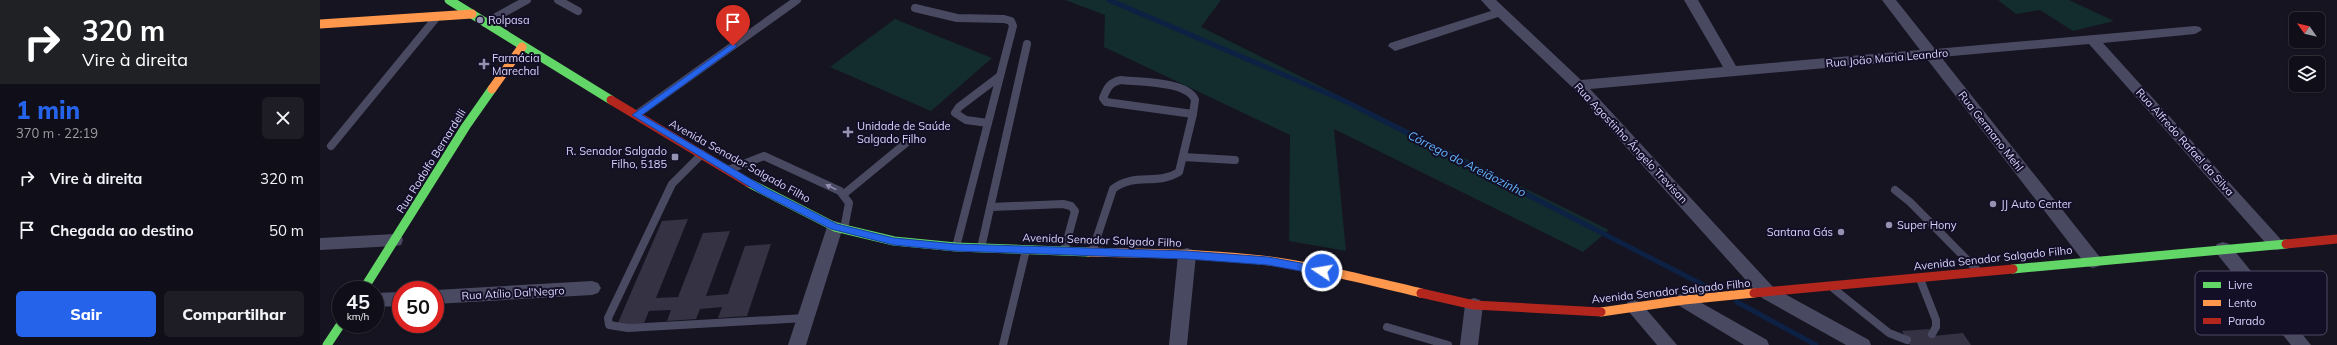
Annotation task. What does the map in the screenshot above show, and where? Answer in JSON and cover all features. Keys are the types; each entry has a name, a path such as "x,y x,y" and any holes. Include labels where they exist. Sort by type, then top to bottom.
{"main road":[{"name":"Avenida Senador Salgado Filho","path":"449,0 522,46 763,191 839,228 894,241 956,247 1187,255 1268,261 1307,267 1474,305 1601,312 1684,300 2337,239"},
{"path":"320,24 436,18 472,14"},
{"name":"Rua Rodolfo Bernardelli","path":"369,281 466,126 522,46"},
{"path":"325,344 334,333"}],"street":[{"name":"Rua Agostinho Ângelo Trevisan","path":"1488,0 1578,85 1768,293 1862,345"},
{"path":"1691,0 1732,71"},
{"name":"Rua Germano Mehl","path":"1889,0 2093,261"},
{"path":"1395,46 1501,12"},
{"name":"Rua João Maria Leandro","path":"1578,85 2195,30"},
{"name":"Rua Alfredo Rafael da Silva","path":"2092,39 2277,244"},
{"path":"797,345 805,318 839,228"},
{"path":"320,244 395,240"},
{"path":"2223,249 2241,271"},
{"path":"1178,345 1187,255"},
{"name":"Rua Atílio Dal'Negro","path":"444,296 592,288"},
{"path":"1684,300 1760,345"},
{"path":"1469,345 1474,305"},
{"path":"1634,307 1668,345"},
{"path":"2294,335 2302,345"}],"lane":[{"path":"485,23 527,0"},
{"path":"558,0 578,11"},
{"path":"636,115 797,0"},
{"path":"915,8 963,19 1004,19 1011,21 1013,26 956,247"},
{"path":"331,146 436,18"},
{"path":"982,248 1027,44"},
{"path":"988,123 967,121 959,118 955,113 959,107 1000,76"},
{"path":"1092,252 1113,189 1121,182 1131,178 1165,179 1173,177 1179,172 1193,114 1195,98 1189,92 1174,87 1121,80 1113,81 1107,86 1103,98 1106,102 1112,104 1193,114"},
{"path":"844,194 906,143"},
{"path":"702,154 672,184 608,318 609,325 628,328 805,318"},
{"path":"728,170 764,156 772,158 844,194 849,199 850,206 839,228"},
{"path":"1183,157 1235,160"},
{"path":"1895,190 1910,202 1979,272"},
{"path":"991,207 1063,204 1071,206 1075,211 1064,251"},
{"path":"1003,345 1026,250"},
{"path":"1920,278 1936,320 1936,327 1932,334"},
{"path":"1830,286 1889,334 1907,340"},
{"path":"1387,327 1424,342 1448,345"}],"green space":[{"path":"1065,0 1221,0 1201,27 1609,230 1583,252 1334,129 1346,251 1289,241 1290,135 1104,47 1105,15"},
{"path":"1998,0 2069,0 2114,21 2073,31 2040,10 2016,14"},
{"path":"895,19 992,58 931,111 830,67"}],"building":[{"path":"688,219 656,298 678,297 703,233 730,231 706,296 728,294 745,246 771,244 747,316 718,318 722,307 700,309 696,319 667,321 671,310 649,311 644,323 617,325 662,221"},
{"path":"1929,329 1933,336 1963,333 1971,345 1910,345 1902,331"}],"waterway":[{"name":"Córrego do Areiãozinho","path":"1109,0 1345,101 1715,291"},
{"name":"Córrego do Areiãozinho","path":"1737,302 1816,345"}],"traffic: fast":[{"path":"449,0 611,100"},
{"path":"369,281 466,126 492,89"},
{"path":"749,183 835,227 894,241 956,247 1088,252"},
{"path":"2013,269 2286,244"},
{"path":"327,345 335,333"}],"traffic: slow":[{"path":"320,24 472,14"},
{"path":"492,89 522,47"},
{"path":"1088,252 1202,255 1247,258 1326,271 1421,293"},
{"path":"1601,312 1684,300 1754,293"}],"traffic: jam":[{"path":"611,100 749,183"},
{"path":"2286,244 2337,239"},
{"path":"1754,293 2013,269"},
{"path":"1421,293 1474,305 1601,312"}],"place":[{"name":"Rolpasa","path":"480,20"},
{"name":"Farmácia Marechal","path":"484,64"},
{"name":"Unidade de Saúde Salgado Filho","path":"848,132"},
{"name":"R. Senador Salgado Filho, 5185","path":"675,157"},
{"name":"JJ Auto Center","path":"1993,204"},
{"name":"Super Hony","path":"1889,225"},
{"name":"Santana Gás","path":"1841,232"}],"route":[{"path":"733,46 636,115 763,191 835,227 894,241 956,247 1187,255 1268,261 1307,267 1322,271"}]}
